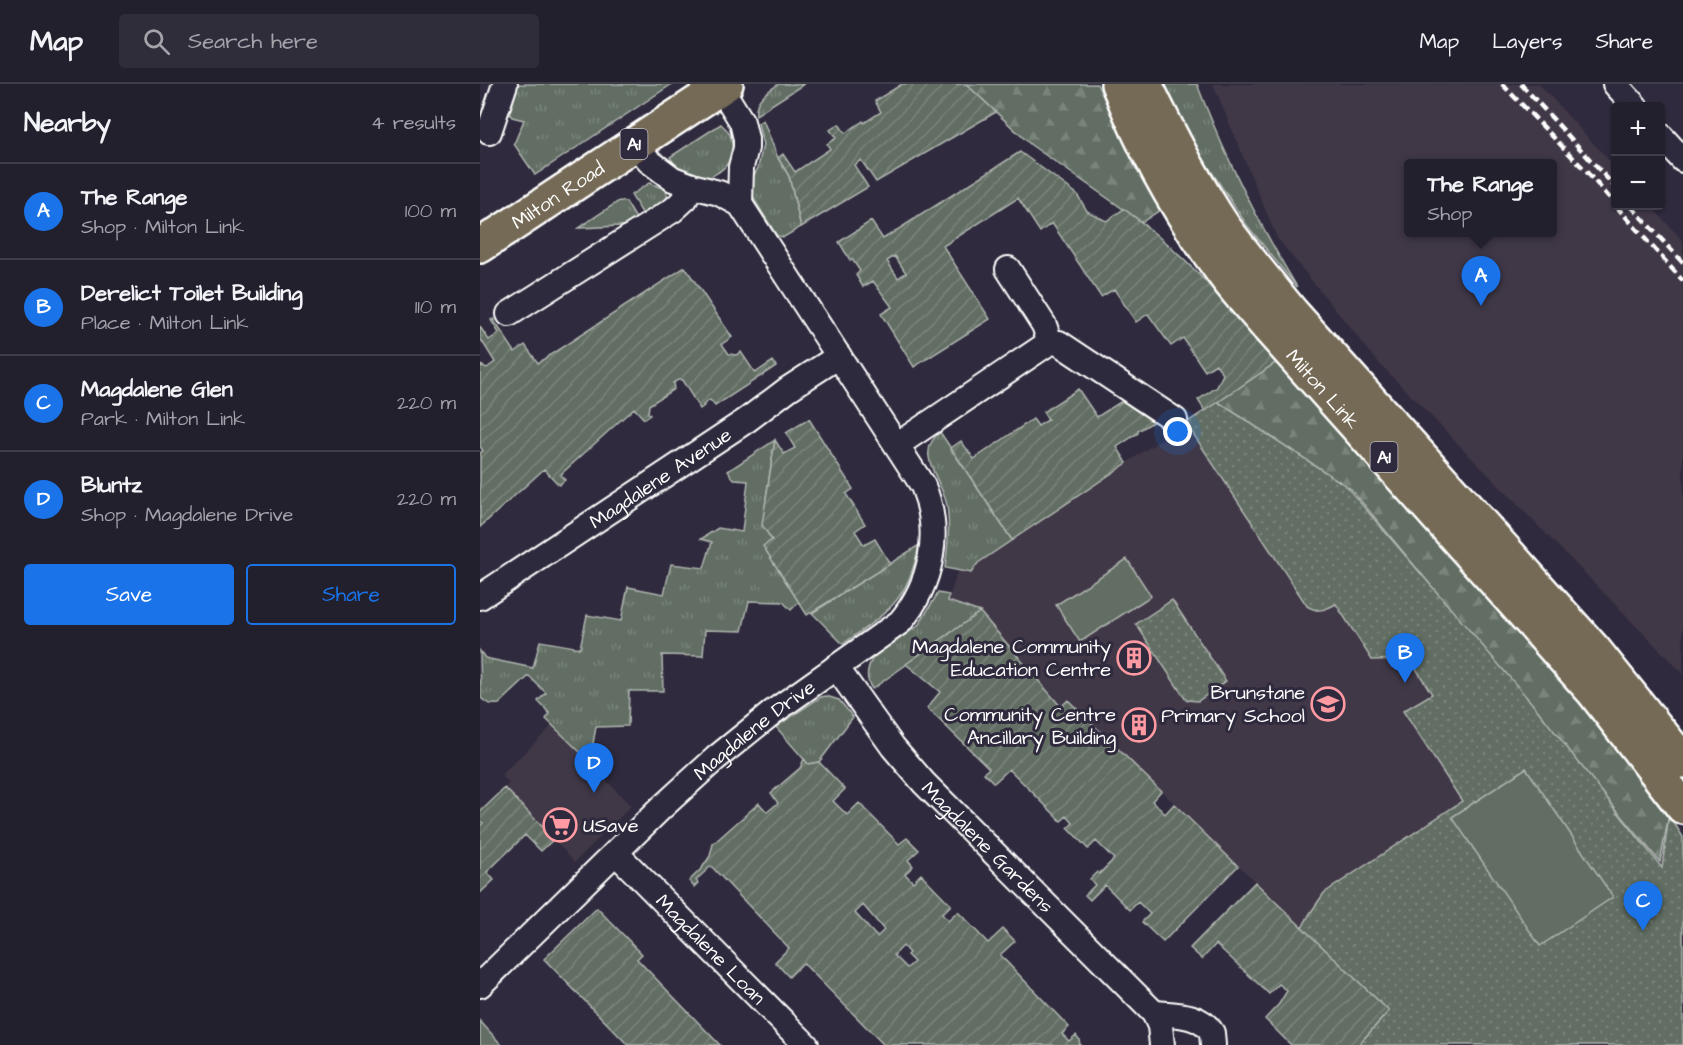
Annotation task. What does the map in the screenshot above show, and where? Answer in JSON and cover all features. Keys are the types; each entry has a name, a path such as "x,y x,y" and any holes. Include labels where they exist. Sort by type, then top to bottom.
{"main road":[{"name":"Milton Link","path":"1118,84 1167,189 1222,272 1268,327 1593,691 1683,807"},
{"name":"Milton Link","path":"1145,84 1170,135 1201,189 1222,224 1249,260 1292,313 1595,651 1683,761"},
{"name":"Milton Road","path":"480,246 723,86"}],"street":[{"path":"491,132 505,84"},
{"path":"1615,84 1631,102"},
{"path":"634,144 656,167 673,179 719,193 740,204 741,167 746,139 743,126 723,86"},
{"path":"1665,140 1683,160"},
{"path":"509,314 673,210 700,188 730,179 741,167"},
{"name":"Magdalene Drive","path":"480,985 668,802 732,744 900,621 912,608 921,591 930,563 933,536 931,513 923,486 740,204"},
{"path":"1008,269 1044,325 1050,342"},
{"path":"897,445 1050,342 1059,343 1175,420"},
{"name":"Magdalene Avenue","path":"480,597 701,451 838,356"},
{"name":"Magdalene Gardens","path":"836,667 893,747 924,783 1154,1013"},
{"name":"Magdalene Loan","path":"616,853 806,1045"},
{"path":"1154,1013 1160,1026 1162,1045"},
{"path":"1154,1013 1186,1016 1200,1021 1212,1033 1213,1045"}],"shaded area":[{"path":"1213,84 1539,84 1611,163 1611,210 1655,210 1683,241 1683,674 1378,362 1277,238"},
{"name":"Brunstane Primary School","path":"1278,361 1669,815 1662,868 1389,1011 1068,701 1061,707 980,612 948,601 958,570 971,572 978,563"},
{"path":"553,725 631,806 575,862 505,788 509,783 501,775"}],"green space":[{"path":"517,84 672,84 535,175 514,144 524,120 512,117 508,112"},
{"path":"779,84 804,84 756,115 759,100"},
{"path":"902,84 966,84 996,112 876,182 861,160 854,165 868,187 801,227 789,176 778,158 783,154 795,172 830,149 827,144 836,138 830,130 839,124 845,133 863,121 864,123 881,112 875,101"},
{"path":"966,84 1097,84 1136,163 1163,208 1142,222 1031,145"},
{"path":"1165,84 1197,84 1242,188 1297,287 1246,224 1200,154"},
{"path":"763,120 778,158 789,176 801,227 784,237 777,236 751,194 753,177 758,168 763,145 758,123"},
{"path":"721,124 732,143 731,157 723,169 703,178 679,171 670,157"},
{"path":"1020,152 1077,194 1087,211 1106,221 1124,209 1146,226 1205,281 1278,361 1205,411 1198,400 1217,387 1223,374 1216,364 1205,371 1183,338 1171,346 1148,314 1136,322 1114,289 1101,297 1052,223 1040,232 1018,198 943,246 990,319 914,367 881,314 892,307 873,281 863,287 856,275 860,271 839,242 871,221 883,239","holes":["895,256 906,273 898,278 887,261"]},
{"path":"649,183 665,189 668,200 647,221 631,195"},
{"path":"619,201 626,202 640,225 578,228"},
{"path":"685,267 732,337 722,344 729,354 736,355 741,352 755,373 773,361 776,366 715,406 710,400 700,409 682,380 678,380 673,383 674,389 649,405 650,415 644,419 634,408 560,475 565,480 559,485 544,469 480,527 480,453 483,451 480,446 480,365 487,368 495,362 480,338 480,327 489,340 499,333 491,320 493,319 515,352 525,345 538,363"},
{"path":"1278,361 1612,735 1669,815 1660,862 1351,489 1218,402"},
{"path":"1078,389 1097,417 1122,401 1153,422 1117,447 1127,463 1012,540 951,448 961,441 974,459 1033,419 1038,426 1048,420 1043,412"},
{"path":"1218,402 1345,485 1535,707 1662,868 1669,815 1683,837 1683,1045 1358,1045 1389,1011 1302,928 1324,893 1462,801 1403,711 1432,694 1410,659 1372,660 1336,604 1322,610 1307,606 1186,423"},
{"path":"809,419 853,489 846,494 865,524 855,531 864,545 875,539 890,564 807,615 763,546 772,540 762,525 775,440 784,454 795,448 786,433"},
{"path":"940,432 1012,540 978,563 971,573 945,568 948,510 932,469 929,454 933,439"},
{"path":"775,440 766,498 772,541 764,546 799,602 791,610 783,602 749,601 742,631 705,630 703,656 662,655 663,691 629,691 628,726 596,727 592,749 589,752 581,753 546,719 550,714 538,701 546,693 529,676 499,704 489,704 481,698 480,651 485,658 533,668 540,641 580,648 587,615 621,621 628,587 664,594 671,564 704,568 712,542 701,539 718,528 742,532 748,481 734,480 728,471"},
{"path":"919,545 909,580 902,593 883,614 843,644 812,613"},
{"path":"1127,559 1151,596 1080,642 1056,605"},
{"path":"938,593 949,595 948,601 980,612 872,689 868,680 868,672 875,655 918,626"},
{"path":"1172,600 1226,681 1198,701 1186,700 1136,624"},
{"path":"980,612 1061,707 1068,700 1161,791 1152,801 1165,814 1174,804 1238,866 1163,942 1142,922 1150,914 1138,902 1130,910 1105,885 1090,900 1085,895 1095,885 1090,879 1097,872 1099,874 1114,859 1096,841 1088,849 1068,828 1073,823 1067,816 1061,821 1009,769 994,783 984,773 989,768 927,708 940,692 906,664"},
{"path":"826,696 839,700 853,717 819,762 808,764 776,727"},
{"path":"804,759 808,764 819,762 845,789 833,801 847,815 859,803 899,844 907,838 919,850 908,860 913,866 905,874 913,882 921,874 951,905 942,914 948,921 958,912 988,943 1003,929 1015,941 1000,955 1069,1027 1062,1034 1069,1041 1076,1035 1080,1045 884,1045 803,963 789,977 775,962 789,948 711,866 696,880 698,883 694,887 689,881 710,856 713,844 759,803 767,812 778,803 771,793 800,768","holes":["863,905 884,930 877,937 855,913","903,946 909,953 907,955 914,962 907,968 894,955"]},
{"path":"1526,768 1613,897 1540,946 1452,817"},
{"path":"505,788 554,839 541,851 525,835 487,872 494,880 480,893 480,826 483,823 480,821 480,812"},
{"path":"1255,882 1389,1011 1358,1045 1291,1045 1265,1019 1287,991 1279,984 1269,994 1216,944 1202,959 1190,948"},
{"path":"597,908 642,954 637,959 720,1045 628,1045 544,959"},
{"path":"480,1021 499,1042 502,1045 480,1045"}],"railway":[{"path":"1502,84 1611,199"},
{"path":"1521,84 1611,183"},
{"path":"1620,210 1683,281"},
{"path":"1635,210 1683,263"}],"place":[{"name":"The Range","path":"1481,306"},
{"name":"Magdalene Community Education Centre","path":"1134,658"},
{"name":"Derelict Toilet Building","path":"1405,683"},
{"name":"Brunstane Primary School","path":"1328,704"},
{"name":"Community Centre Ancillary Building","path":"1139,725"},
{"name":"Bluntz","path":"594,793"},
{"name":"USave","path":"560,825"},
{"name":"Magdalene Glen","path":"1643,931"}]}
